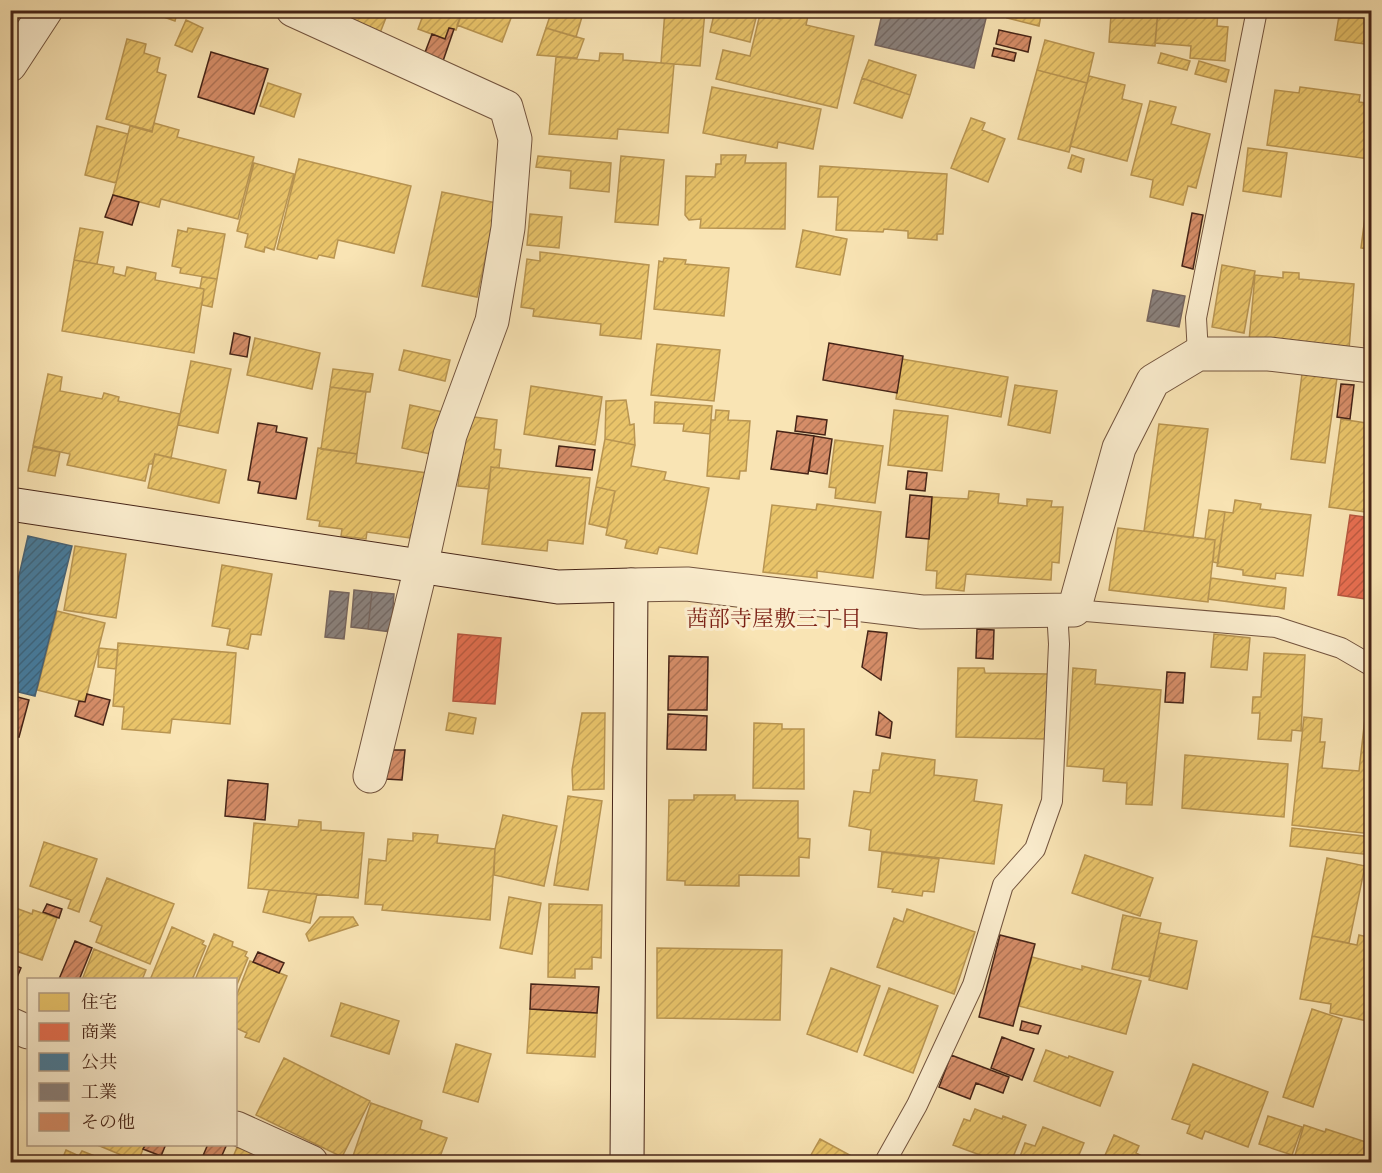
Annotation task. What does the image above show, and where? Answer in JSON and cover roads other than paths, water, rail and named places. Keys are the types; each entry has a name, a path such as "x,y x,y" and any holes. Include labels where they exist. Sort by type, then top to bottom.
{"street":[{"path":"10,66 46,10"},
{"path":"292,10 506,107 515,139 508,228 492,321 450,435 421,567 370,776"},
{"path":"10,504 558,587 687,584 922,612 1065,610 1119,448 1153,381 1198,354 1269,354 1371,366"},
{"path":"627,1162 631,585"},
{"path":"10,1024 27,1032"},
{"path":"237,1128 311,1162"}],"lane":[{"path":"1198,354 1196,318 1257,10"},
{"path":"885,1162 917,1105 973,985 1003,885 1035,849 1052,801 1059,644 1065,610 1276,627 1341,648 1371,666"}],"district":[{"name":"茜部寺屋敷三丁目","path":"774,620"}]}
